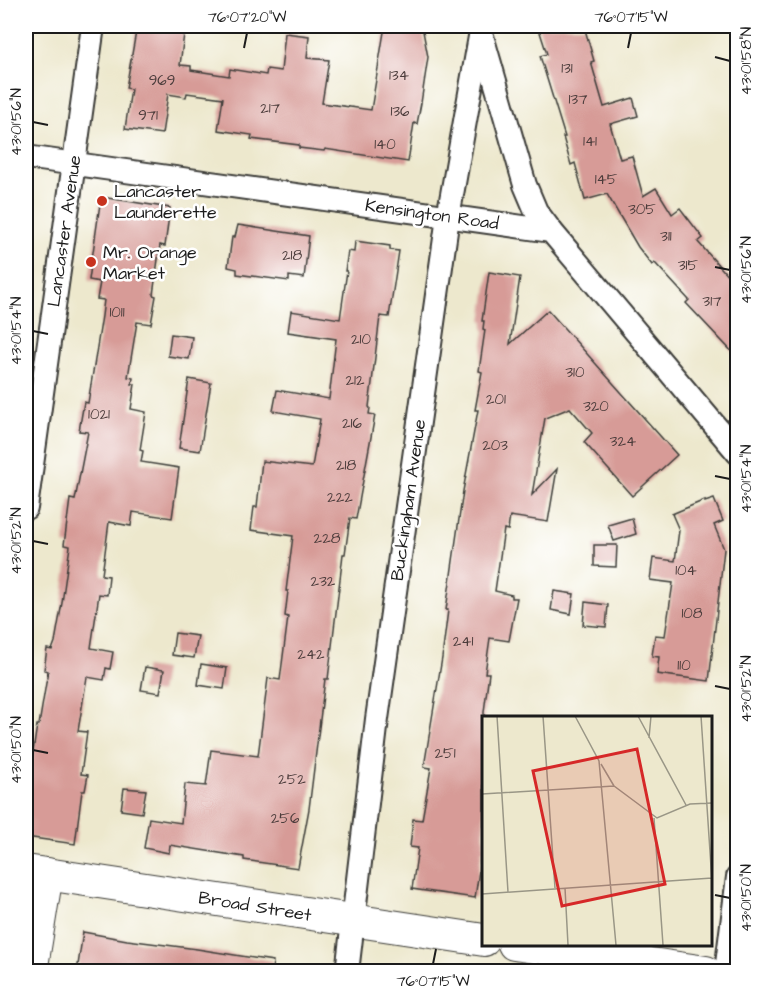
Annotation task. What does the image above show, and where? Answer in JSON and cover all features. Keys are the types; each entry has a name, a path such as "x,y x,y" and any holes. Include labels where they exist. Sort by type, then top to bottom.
{"street":[{"name":"Lancaster Avenue","path":"26,508 93,26"},
{"name":"Buckingham Avenue","path":"347,972 377,719 448,217 480,28"},
{"name":"Buckingham Avenue","path":"480,28 525,185 536,211 551,231"},
{"name":"Kensington Road","path":"26,157 551,231"},
{"path":"551,231 738,453"},
{"path":"31,972 36,873"},
{"name":"Broad Street","path":"36,873 482,940"},
{"path":"726,972 738,877"},
{"path":"521,946 706,972"}],"building":[{"path":"137,26 185,26 180,65 191,66 191,70 229,76 230,69 266,75 267,69 281,71 285,33 309,36 307,58 329,60 322,103 371,110 385,26 422,26 428,57 408,162 325,149 324,151 299,148 299,145 251,139 252,135 218,130 223,98 187,93 186,97 168,94 162,134 125,129 131,89 126,88"},
{"path":"538,26 584,26 594,61 591,62 604,107 633,98 638,116 610,124 620,159 632,156 643,196 656,188 672,214 680,208 703,238 698,242 738,287 738,358 686,303 689,300 655,263 652,265 638,247 607,194 585,200 575,163 571,165 563,137 565,137 540,56 547,54"},
{"path":"101,197 170,208 165,246 160,245 151,324 137,322 128,377 133,378 132,384 135,384 131,409 146,412 140,450 143,451 141,462 179,468 172,518 133,512 131,526 109,522 102,575 109,576 107,595 99,594 91,648 113,652 110,669 106,668 104,680 87,677 78,731 87,732 81,774 88,775 85,791 82,791 75,844 26,837 29,794 27,793 48,671 44,670 47,649 52,650 55,642 62,603 70,546 64,545 70,499 75,500 88,432 79,431 84,402 88,403 104,300 97,299 100,282 89,280"},
{"path":"238,225 309,236 304,278 289,276 289,281 237,274 237,269 228,267 232,237 235,237"},
{"path":"355,241 390,246 390,250 399,251 389,317 380,316 369,407 369,414 375,415 356,519 350,518 345,554 343,554 328,679 325,679 309,809 298,868 170,845 169,853 144,848 149,818 181,823 185,784 206,786 211,750 258,756 268,678 280,680 288,617 285,616 288,591 286,591 293,536 251,530 254,507 257,507 262,461 312,467 320,419 273,411 277,390 329,399 336,339 288,332 291,311 340,319 348,251 354,252"},
{"path":"489,272 520,277 510,344 548,310 677,455 632,496 584,442 592,433 570,408 545,418 532,495 557,469 548,522 510,516 508,530 504,529 495,591 517,598 509,641 490,638 485,673 489,673 484,716 482,716 482,850 475,898 412,889 418,848 410,847 413,819 422,820 431,768 424,767 442,658 448,610 446,610 463,491 478,410 475,410 482,372 479,371 485,330 483,329 484,321 482,321"},
{"path":"171,334 192,337 189,359 168,356"},
{"path":"189,379 211,383 200,451 179,448"},
{"path":"714,499 723,521 714,525 724,549 709,681 657,674 659,657 652,656 655,635 665,636 673,583 650,580 653,558 675,561 679,530 672,514 705,500 705,502"},
{"path":"632,518 636,534 614,541 608,525"},
{"path":"594,545 617,545 616,567 594,566"},
{"path":"554,591 574,594 571,614 551,610"},
{"path":"585,602 608,605 606,627 583,625"},
{"path":"175,633 198,636 194,658 172,655"},
{"path":"201,664 227,668 224,689 198,685"},
{"path":"145,667 164,670 160,693 141,690"},
{"path":"124,788 146,790 142,813 121,810"},
{"path":"83,932 273,961 272,972 77,972"}],"place":[{"name":"Lancaster Launderette","path":"102,201"},
{"name":"Mr. Orange Market","path":"91,262"}]}
